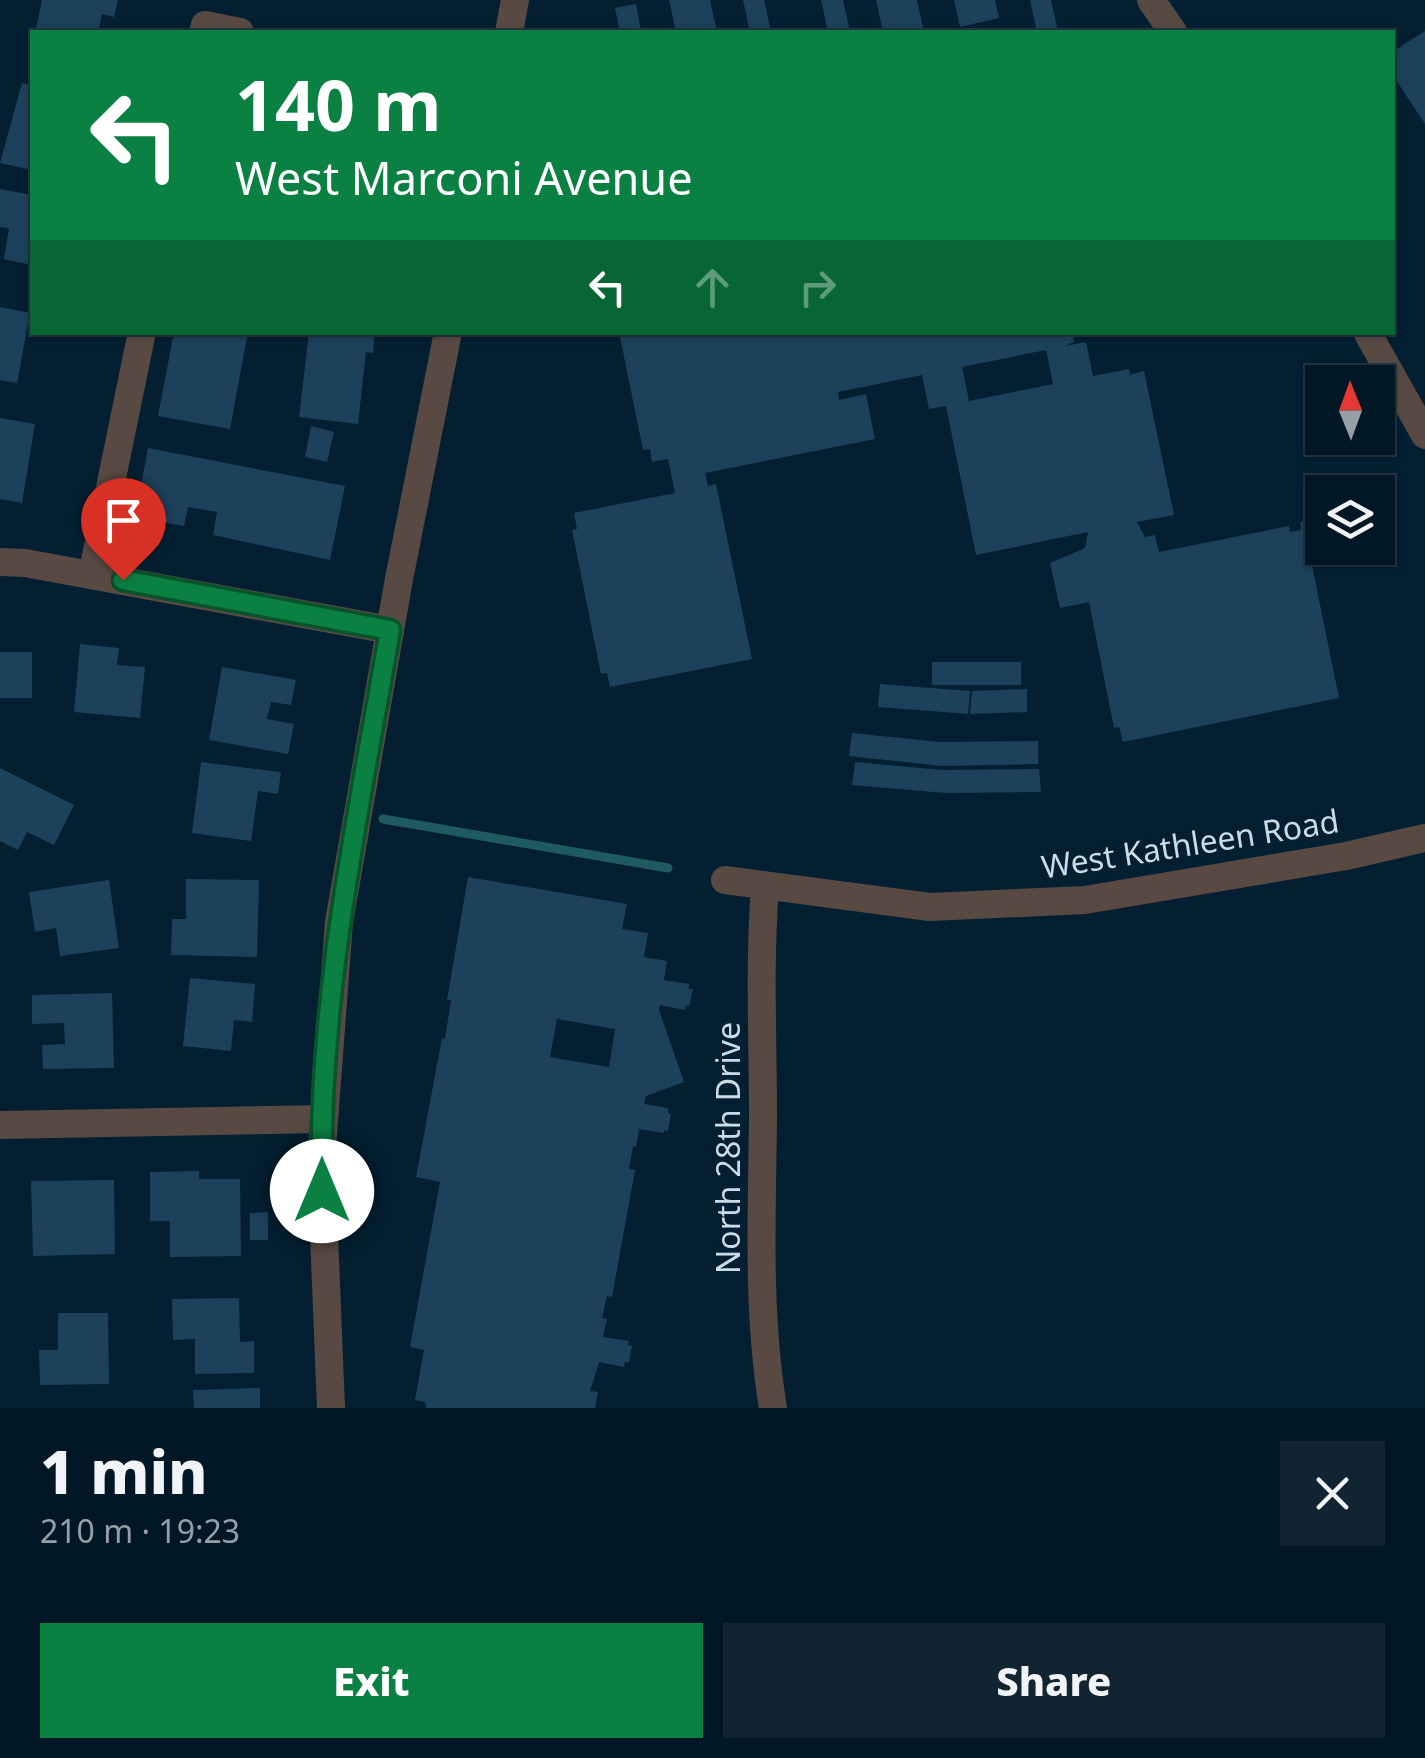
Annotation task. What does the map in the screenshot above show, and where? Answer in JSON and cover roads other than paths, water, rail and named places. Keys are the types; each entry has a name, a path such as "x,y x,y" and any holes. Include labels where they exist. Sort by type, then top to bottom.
{"street":[{"path":"1151,0 1172,30"},
{"path":"204,30 205,25 230,30"},
{"path":"92,574 141,335"},
{"path":"331,1408 322,1178 339,922 447,335"},
{"path":"1369,335 1425,435"},
{"path":"0,562 25,562 390,630"},
{"name":"West Kathleen Road","path":"725,880 930,907 1085,900 1346,856 1425,838"},
{"name":"North 28th Drive","path":"765,887 760,954 762,1292 765,1363 773,1408"},
{"path":"0,1125 324,1119"}],"waterway":[{"path":"383,819 668,868"}]}
